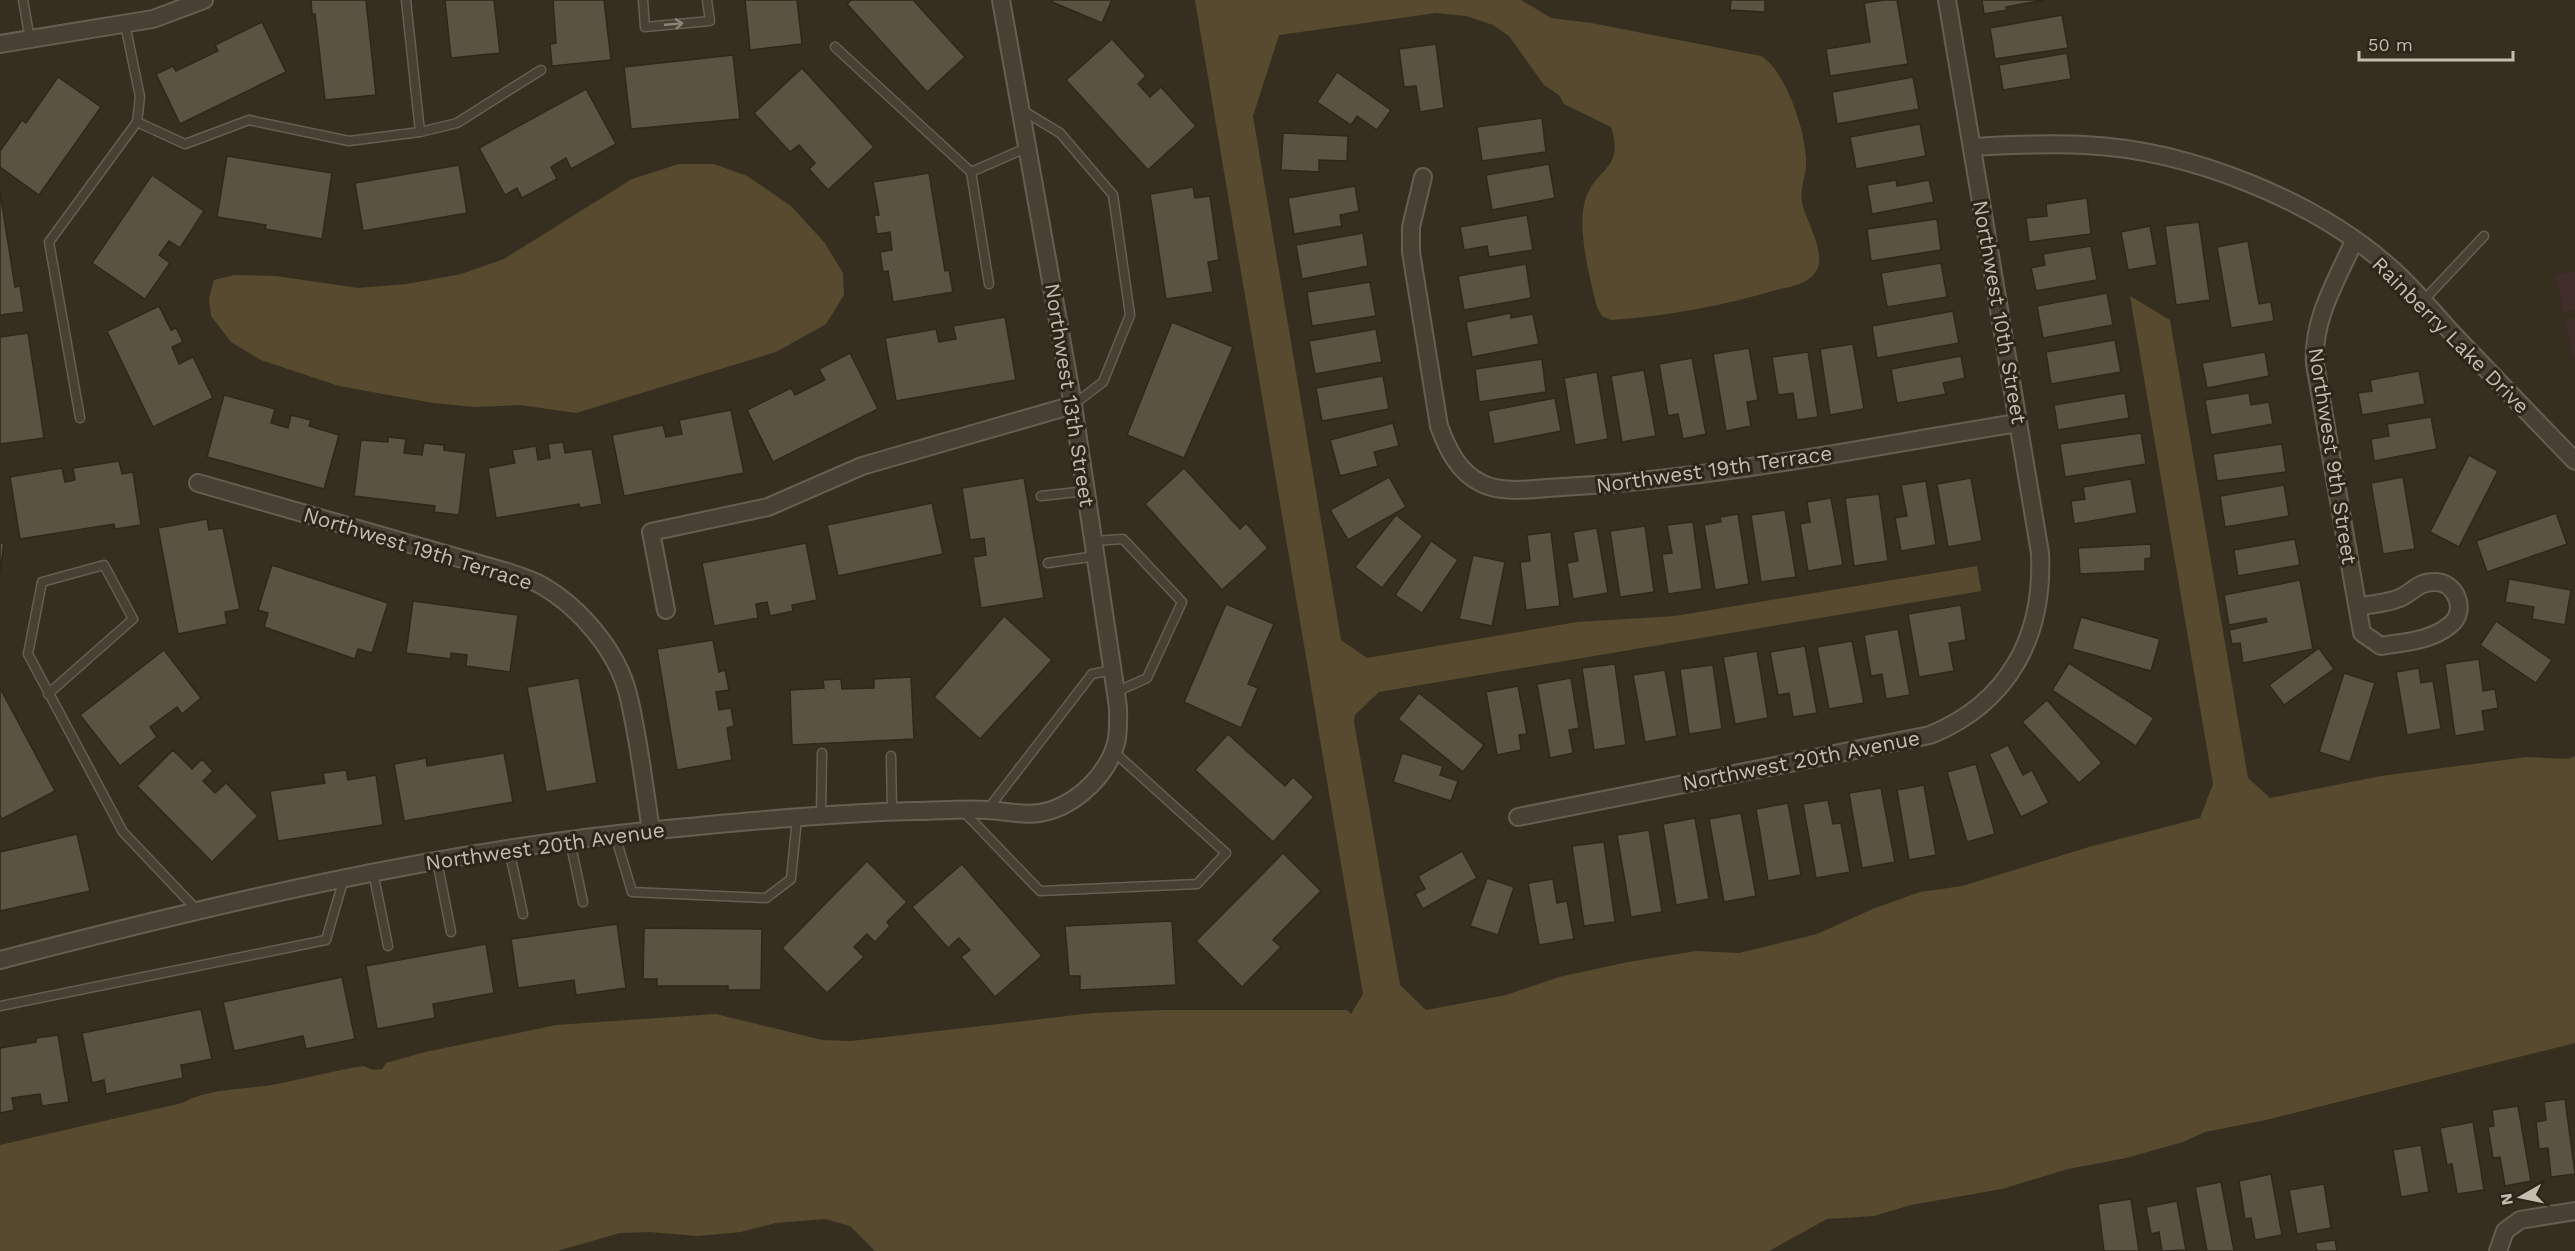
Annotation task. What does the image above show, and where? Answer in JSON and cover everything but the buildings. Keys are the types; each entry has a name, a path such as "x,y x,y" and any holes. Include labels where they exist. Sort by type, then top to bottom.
{"street":[{"path":"0,44 172,14 204,0"},
{"name":"Northwest 13th Street","path":"1001,0 1073,405 1116,692 1117,742 1092,786"},
{"name":"Northwest 10th Street","path":"1947,0 2040,553 2042,582 2035,624"},
{"name":"Rainberry Lake Drive","path":"1972,147 2030,143 2088,145 2145,153 2201,166 2290,203 2354,241 2392,270 2575,461"},
{"name":"Northwest 19th Terrace","path":"1423,177 1411,227 1411,252 1439,426 1448,451 1463,470 1482,484 1512,489 1603,485 1689,476 2018,423"},
{"name":"Northwest 9th Street","path":"2354,241 2320,317 2314,347 2362,633 2381,646 2424,639 2451,625 2459,604 2452,590 2446,585 2432,581 2417,584 2402,597 2358,607"},
{"path":"666,610 651,532 768,507 862,466 1073,405"},
{"name":"Northwest 19th Terrace","path":"198,483 511,573 540,584 566,602 598,637 615,663 628,693 651,831"},
{"name":"Northwest 20th Avenue","path":"1518,817 1930,735 1968,715 1990,697 2009,675 2024,651 2035,624"},
{"name":"Northwest 20th Avenue","path":"0,960 196,909 373,872 508,849 651,831 821,816 963,810 1036,814 1068,803 1092,786"},
{"path":"2498,1251 2505,1231 2520,1220 2575,1212"}],"lane":[{"path":"23,0 30,40"},
{"path":"406,0 420,132"},
{"path":"643,0 645,27 710,21 707,0"},
{"path":"80,418 50,242 137,122 140,97 125,24"},
{"path":"835,47 971,172 989,284"},
{"path":"137,122 185,144 249,120 349,141 420,132 456,123 541,70"},
{"path":"1021,109 1060,133 1113,195 1130,315 1103,382 1073,405"},
{"path":"971,172 1028,146"},
{"path":"2422,301 2484,236"},
{"path":"1041,496 1086,490"},
{"path":"1048,563 1123,538 1182,602 1147,678 1116,692"},
{"path":"48,694 132,619 104,565 42,582 28,654 48,694 123,832 196,909"},
{"path":"988,810 1092,674 1113,670"},
{"path":"963,810 1040,891 1197,884 1226,853 1112,751"},
{"path":"821,816 822,753"},
{"path":"891,756 892,812"},
{"path":"615,835 632,892 766,897 791,879 797,818"},
{"path":"570,841 583,902"},
{"path":"508,849 523,914"},
{"path":"436,861 451,932"},
{"path":"373,872 388,946"},
{"path":"0,1006 326,940 344,878"}],"shaded area":[{"path":"1195,0 1521,0 1551,18 1591,23 1761,56 1779,75 1787,89 1803,139 1806,166 1802,202 1819,252 1819,262 1810,278 1794,286 1735,301 1674,313 1611,320 1602,316 1597,307 1586,256 1583,216 1588,193 1606,169 1614,153 1611,127 1564,104 1559,95 1544,85 1509,36 1493,25 1466,16 1436,13 1279,35 1253,116 1341,640 1367,658 1577,622 1675,616 1977,566 1981,591 1379,692 1355,715 1354,722 1400,985 1426,1010 1506,995 1559,977 1628,962 1696,951 1739,953 1817,934 1875,908 1920,892 1962,886 2089,847 2200,818 2213,784 2130,296 2170,320 2248,778 2270,798 2381,776 2527,757 2568,759 2575,756 2575,1043 2266,1120 2205,1132 2183,1142 2126,1158 2068,1169 2002,1189 1911,1205 1874,1216 1827,1219 1769,1251 875,1251 850,1226 825,1219 776,1223 741,1232 697,1236 650,1232 620,1233 557,1251 0,1251 0,1145 182,1103 215,1092 272,1085 363,1066 373,1070 382,1069 386,1063 425,1052 556,1025 716,1014 822,1040 851,1041 1093,1013 1161,1010 1347,1010 1351,1014 1363,994"},
{"path":"679,164 714,164 747,176 791,206 824,242 843,273 844,295 826,324 776,352 576,413 520,405 475,407 433,403 339,386 261,360 231,342 211,316 209,298 214,280 234,275 276,276 358,288 407,284 461,274 504,259 632,179"},
{"path":"2575,271 2575,310 2564,312 2556,275"},
{"path":"2575,318 2575,357 2573,357 2565,320"}]}
